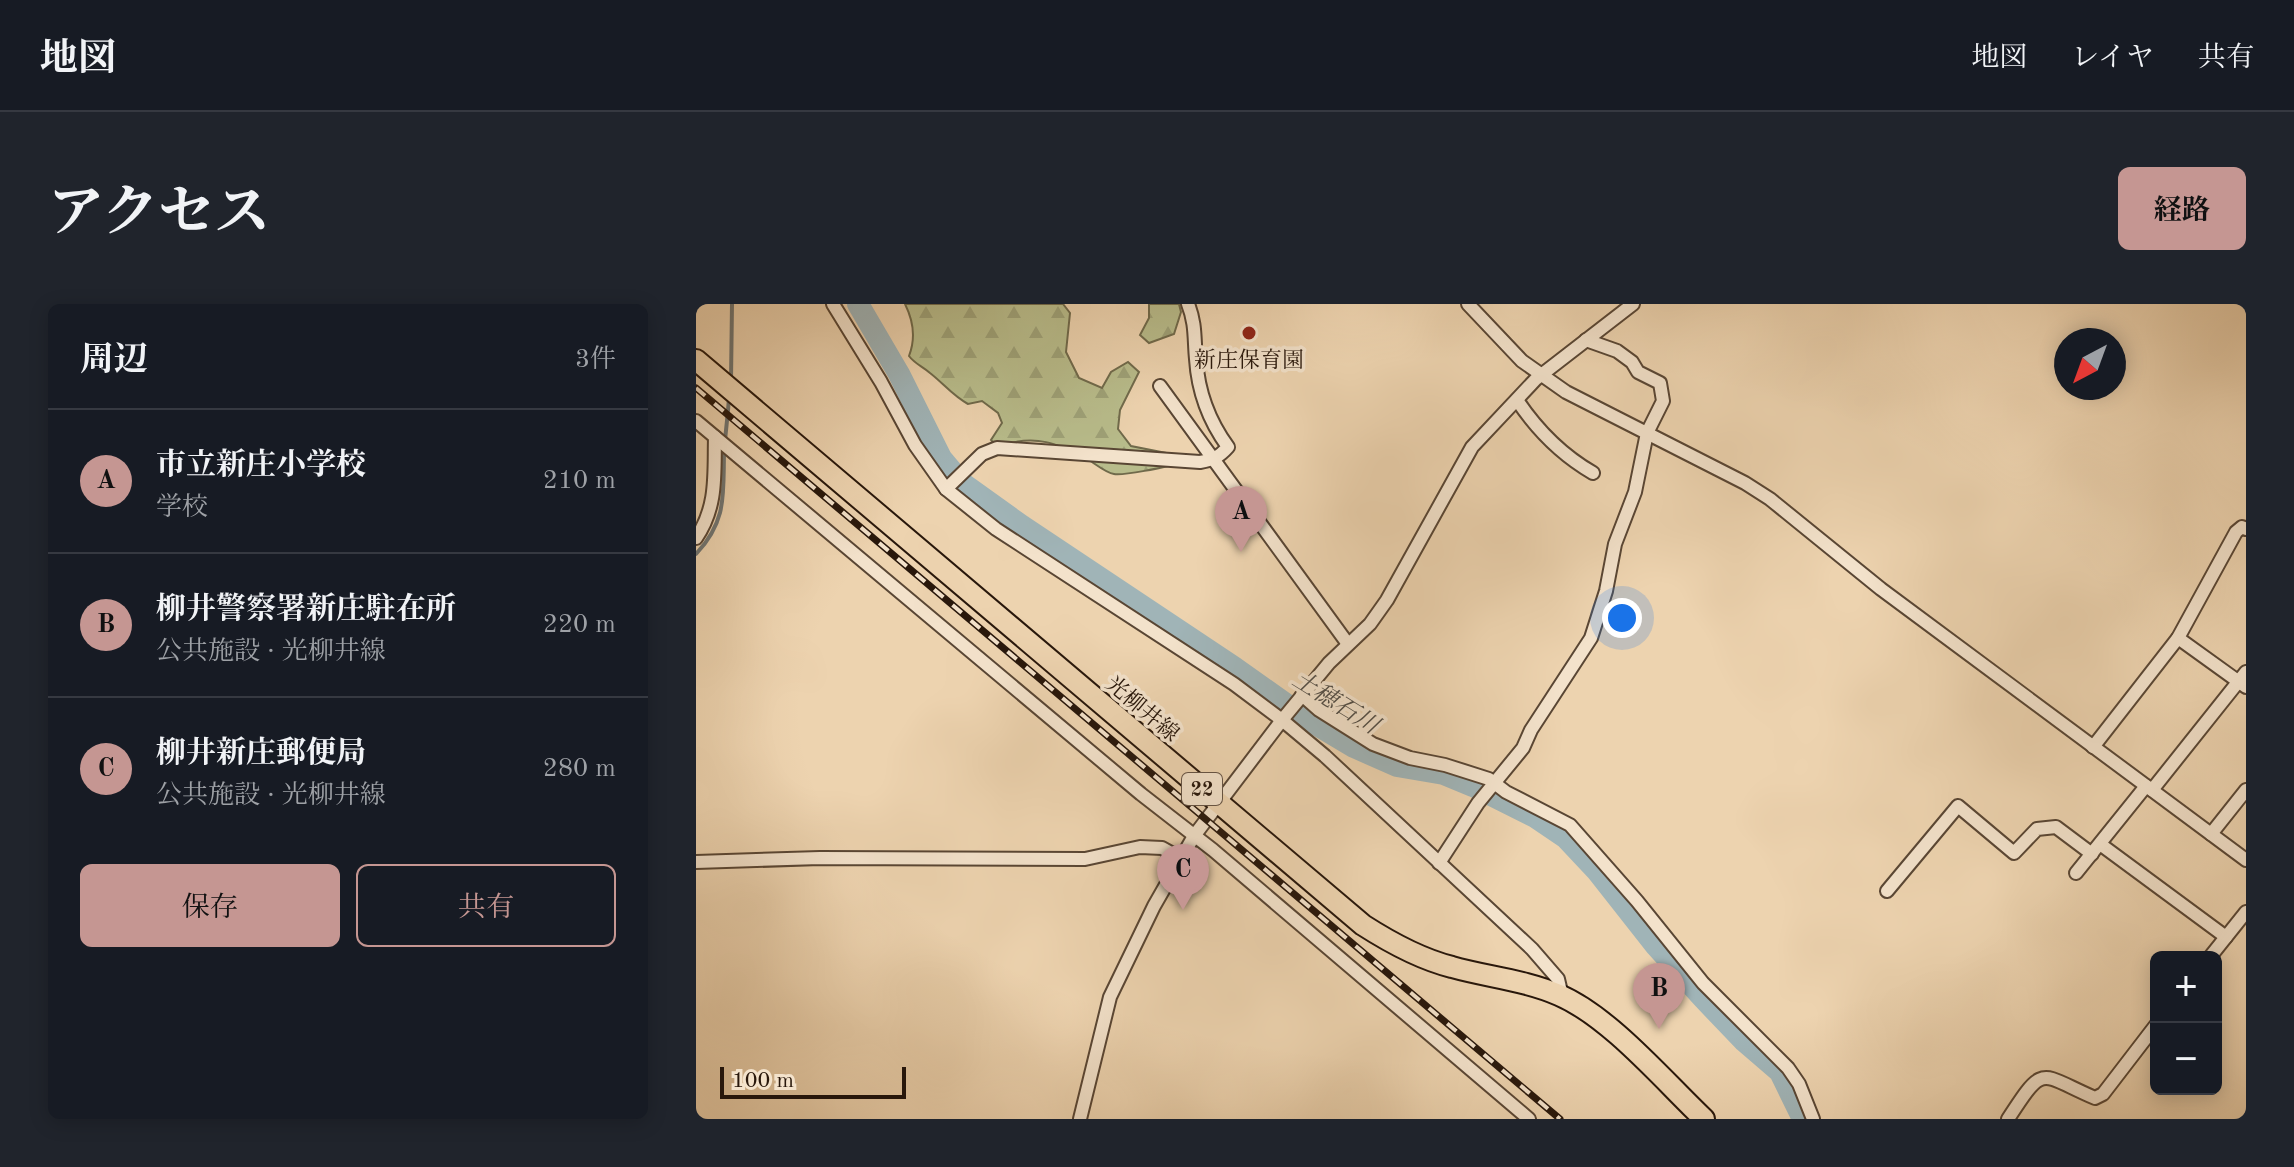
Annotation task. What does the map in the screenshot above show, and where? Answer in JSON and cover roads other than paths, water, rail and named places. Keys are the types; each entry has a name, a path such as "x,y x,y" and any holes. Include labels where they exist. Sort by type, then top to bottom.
{"main road":[{"name":"光柳井線","path":"696,360 1336,904 1393,944 1451,967 1530,985 1562,996 1598,1018 1704,1119"}],"street":[{"path":"833,304 915,445 946,489 996,529 1284,718 1532,949 1558,979 1562,996"},
{"path":"946,489 982,454 997,448 1164,461 1214,460 1228,447 1211,421 1204,398 1196,359 1197,337 1188,304"},
{"path":"1468,304 1503,344 1566,392 1745,483 1770,499 1881,589 2246,860"},
{"path":"1080,1119 1110,997 1194,836 1284,718 1348,644 1370,624 1387,600 1472,447 1542,375 1633,304"},
{"path":"1439,863 1478,803 1523,748 1531,730 1591,638 1606,591 1615,544 1635,492 1647,433 1663,401 1660,383 1638,372 1632,362 1617,351 1586,340"},
{"path":"1160,386 1348,644"},
{"path":"1517,400 1535,426 1575,463 1593,473"},
{"path":"696,421 1529,1119"},
{"path":"696,538 710,512 715,490 718,438"},
{"path":"2093,747 2178,638 2236,532 2242,527 2246,529"},
{"path":"2076,873 2243,680 2178,638"},
{"path":"1300,699 1373,744 1410,758 1445,765 1492,784 1550,813 1580,834 1703,983 1788,1068 1799,1084 1813,1119"},
{"path":"2211,834 2246,790"},
{"path":"1887,891 1958,806 2014,853 2037,829 2056,827 2096,849 2226,937"},
{"path":"696,862 820,858 1070,860 1140,847 1162,848 1180,858"},
{"path":"2215,951 2246,912"},
{"path":"2008,1119 2028,1088 2041,1078 2052,1077 2095,1098 2103,1094 2150,1033"}],"waterway":[{"path":"731,380 732,304"},
{"name":"土穂石川","path":"858,304 899,374 941,458 962,483 1307,719 1354,747 1397,766 1444,774 1473,786 1535,817 1566,838 1702,997 1744,1041 1780,1072 1803,1119"},
{"path":"696,554 713,530 721,507 729,397"}],"railway":[{"path":"696,388 1560,1119"}],"place":[{"name":"新庄保育園","path":"1249,333"},
{"name":"市立新庄小学校","path":"1241,552"},
{"name":"柳井新庄郵便局","path":"1183,910"},
{"name":"柳井警察署新庄駐在所","path":"1659,1029"}]}
